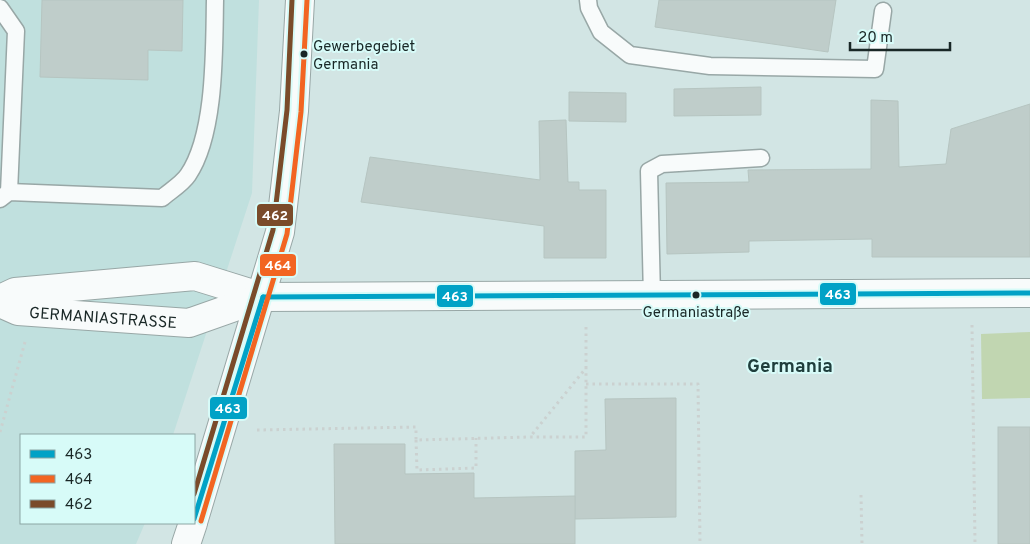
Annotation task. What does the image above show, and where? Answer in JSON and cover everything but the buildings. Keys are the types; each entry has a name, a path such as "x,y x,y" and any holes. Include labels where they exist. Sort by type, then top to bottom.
{"street":[{"path":"195,515 280,232 294,111 300,0"},
{"name":"GERMANIASTRASSE","path":"262,297 189,323 18,311 0,301 15,292 195,276 262,297 652,297 1030,293"},
{"path":"186,544 192,524"}],"lane":[{"path":"0,8 16,31 5,196 162,198 187,177 200,150 214,76 215,0"},
{"path":"588,0 589,8 601,32 630,55 710,66 875,69 883,11"},
{"path":"652,297 649,171 662,164 760,158"}],"path":[{"path":"972,323 975,544"},
{"path":"416,440 586,437 586,327"},
{"path":"0,432 27,337"},
{"path":"530,437 586,368"},
{"path":"586,384 698,384 700,544"},
{"path":"257,430 416,427 417,470 476,468 476,438"},
{"path":"861,495 862,544"}],"shaded area":[{"path":"0,0 259,0 252,193 173,434 20,434 20,524 145,524 136,544 0,544"}],"green space":[{"path":"1030,332 1030,398 982,399 981,334"}],"transit line":[{"name":"462","path":"195,491 273,230 287,110 292,0"},
{"name":"464","path":"201,521 287,234 301,112 307,0"},
{"name":"463","path":"263,297 1030,293"},
{"name":"463","path":"195,516 263,297"}],"place":[{"name":"Gewerbegebiet Germania","path":"304,54"},
{"name":"Germaniastraße","path":"696,295"}],"district":[{"name":"Germania","path":"790,365"}]}
